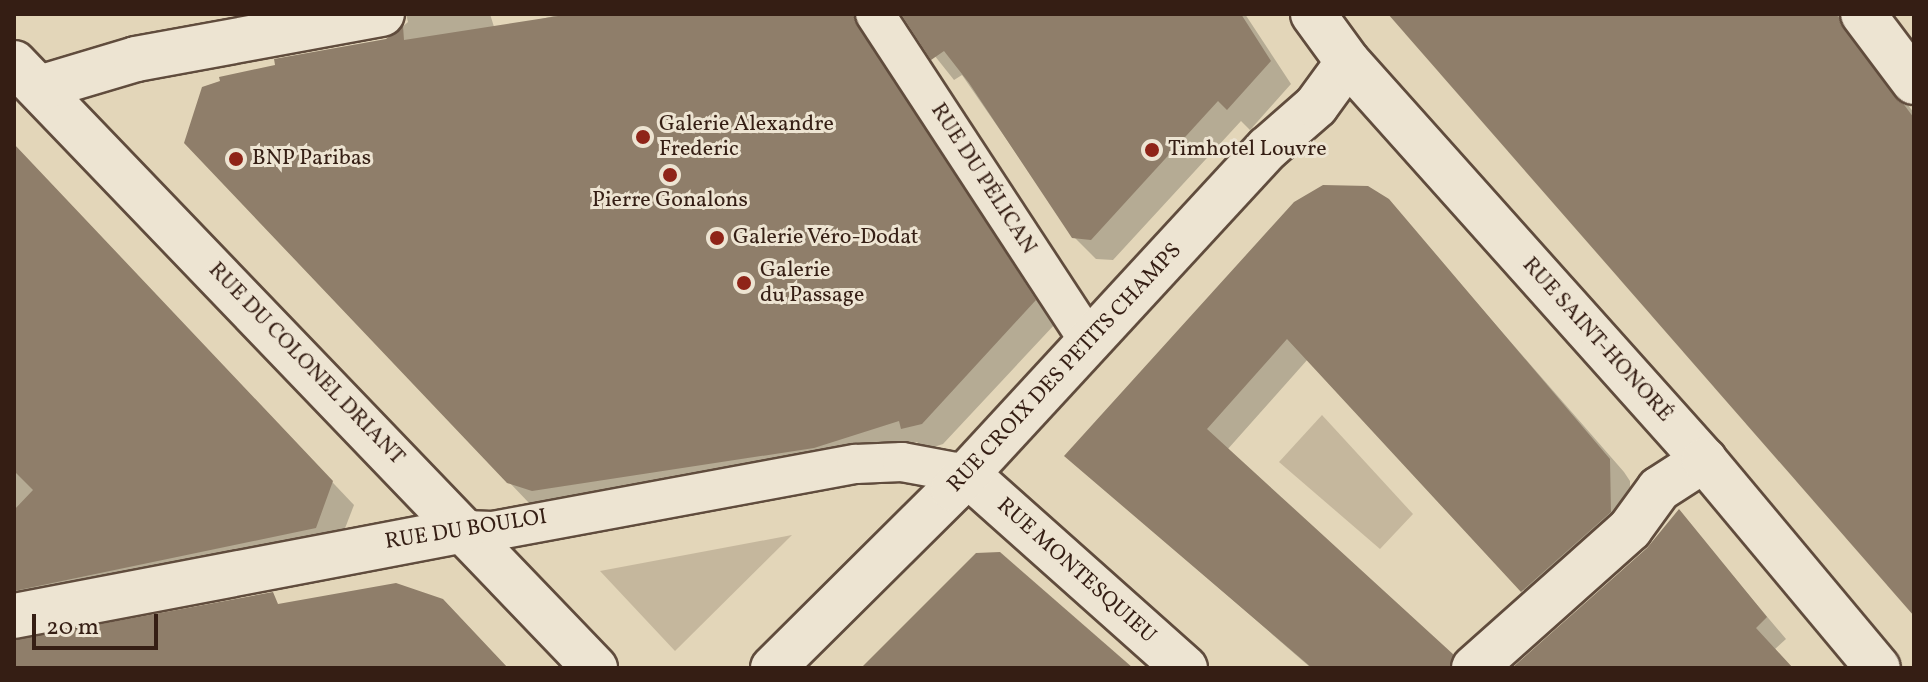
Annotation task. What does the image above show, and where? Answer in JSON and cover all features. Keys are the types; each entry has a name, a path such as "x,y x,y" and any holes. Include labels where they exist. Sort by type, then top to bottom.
{"street":[{"path":"27,75 136,59 382,14"},
{"name":"RUE DU PÉLICAN","path":"875,14 1090,343"},
{"name":"RUE SAINT-HONORÉ","path":"1313,14 1348,62 1704,460 1878,668"},
{"path":"1863,14 1914,82"},
{"name":"RUE CROIX DES PETITS CHAMPS","path":"773,668 967,474 1268,148 1316,106 1348,62"},
{"name":"RUE DU COLONEL DRIANT","path":"27,75 595,668"},
{"path":"1474,668 1630,529 1659,489 1704,460"},
{"name":"RUE DU BOULOI","path":"14,616 464,530 493,531 856,464 902,462 967,474"},
{"name":"RUE MONTESQUIEU","path":"967,474 1185,668"}],"shaded area":[{"path":"1322,415 1413,514 1380,549 1279,462"},
{"path":"792,535 675,651 600,571"}],"building":[{"path":"571,14 853,14 1036,300 922,424 901,429 899,421 814,448 532,491 507,483 184,143 202,87 220,81 219,77 275,65 274,59 386,39 403,26 404,40"},
{"path":"901,14 1241,14 1271,61 1227,110 1218,101 1091,240 1072,238 969,83 944,51 931,60"},
{"path":"1388,14 1836,14 1914,118 1914,616"},
{"path":"14,144 333,481 316,528 14,591 14,510 33,490 14,471"},
{"path":"1323,185 1368,186 1389,199 1610,459 1611,512 1521,592 1287,339 1207,429 1454,655 1450,668 1312,668 1064,456 1294,202"},
{"path":"1679,509 1767,617 1756,628 1793,668 1512,668 1647,548"},
{"path":"1000,552 1133,668 861,668 976,553"},
{"path":"396,583 443,599 508,668 14,668 14,640 273,592 278,604"}],"place":[{"name":"Galerie Alexandre Frederic","path":"643,137"},
{"name":"Timhotel Louvre","path":"1152,150"},
{"name":"BNP Paribas","path":"236,159"},
{"name":"Pierre Gonalons","path":"670,175"},
{"name":"Galerie Véro-Dodat","path":"717,238"},
{"name":"Galerie du Passage","path":"744,283"}]}
